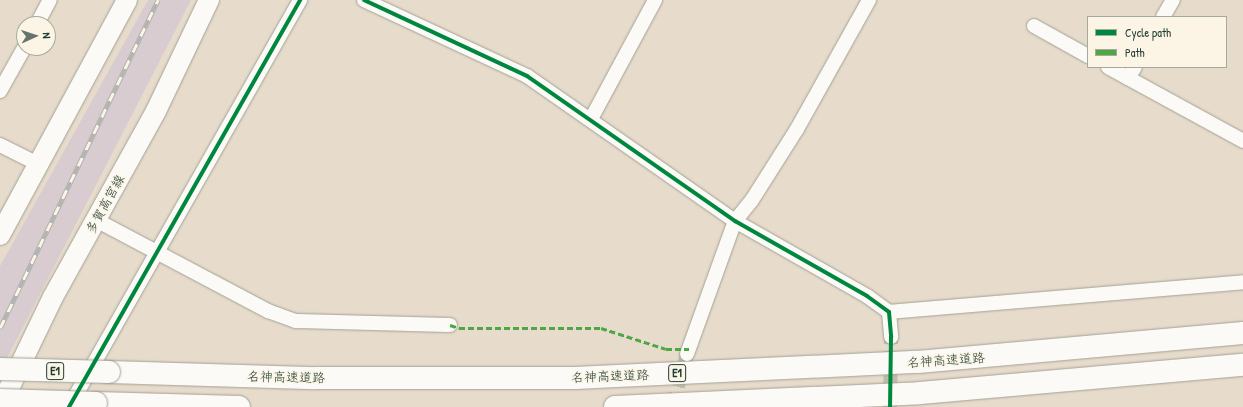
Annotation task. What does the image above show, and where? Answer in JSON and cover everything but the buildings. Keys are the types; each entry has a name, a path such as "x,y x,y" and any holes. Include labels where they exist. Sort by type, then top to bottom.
{"highway":[{"name":"名神高速道路","path":"0,369 316,378 575,378 918,362 1243,333"},
{"path":"615,407 920,393 1243,365"},
{"path":"0,400 239,407"}],"main road":[{"path":"0,234 127,0"},
{"name":"多賀高宮線","path":"0,407 53,297 156,111 209,0"}],"street":[{"path":"41,16 50,0"},
{"path":"69,407 300,0"},
{"path":"364,0 527,76 590,118 735,221 867,296 889,312 1243,282"},
{"path":"590,118 655,0"},
{"path":"687,354 735,221 752,200 797,129 869,0"},
{"path":"1164,16 1173,0"},
{"path":"1034,26 1087,55"},
{"path":"0,92 20,56"},
{"path":"1112,68 1131,73 1243,141"},
{"path":"0,145 38,164"},
{"path":"96,220 156,254 268,311 296,321 450,325"},
{"path":"889,312 891,337"}],"shaded area":[{"path":"148,0 191,0 0,372 0,266"}],"tunnel":[{"path":"890,407 891,337"},
{"path":"672,407 687,354"}],"railway":[{"path":"0,328 158,0"}],"marked path":[{"path":"450,325 459,328 601,328 666,349 689,349"}],"cycle path":[{"path":"69,407 300,0"},
{"path":"364,0 527,76 735,221 867,296 889,312 891,337 890,407"}]}
